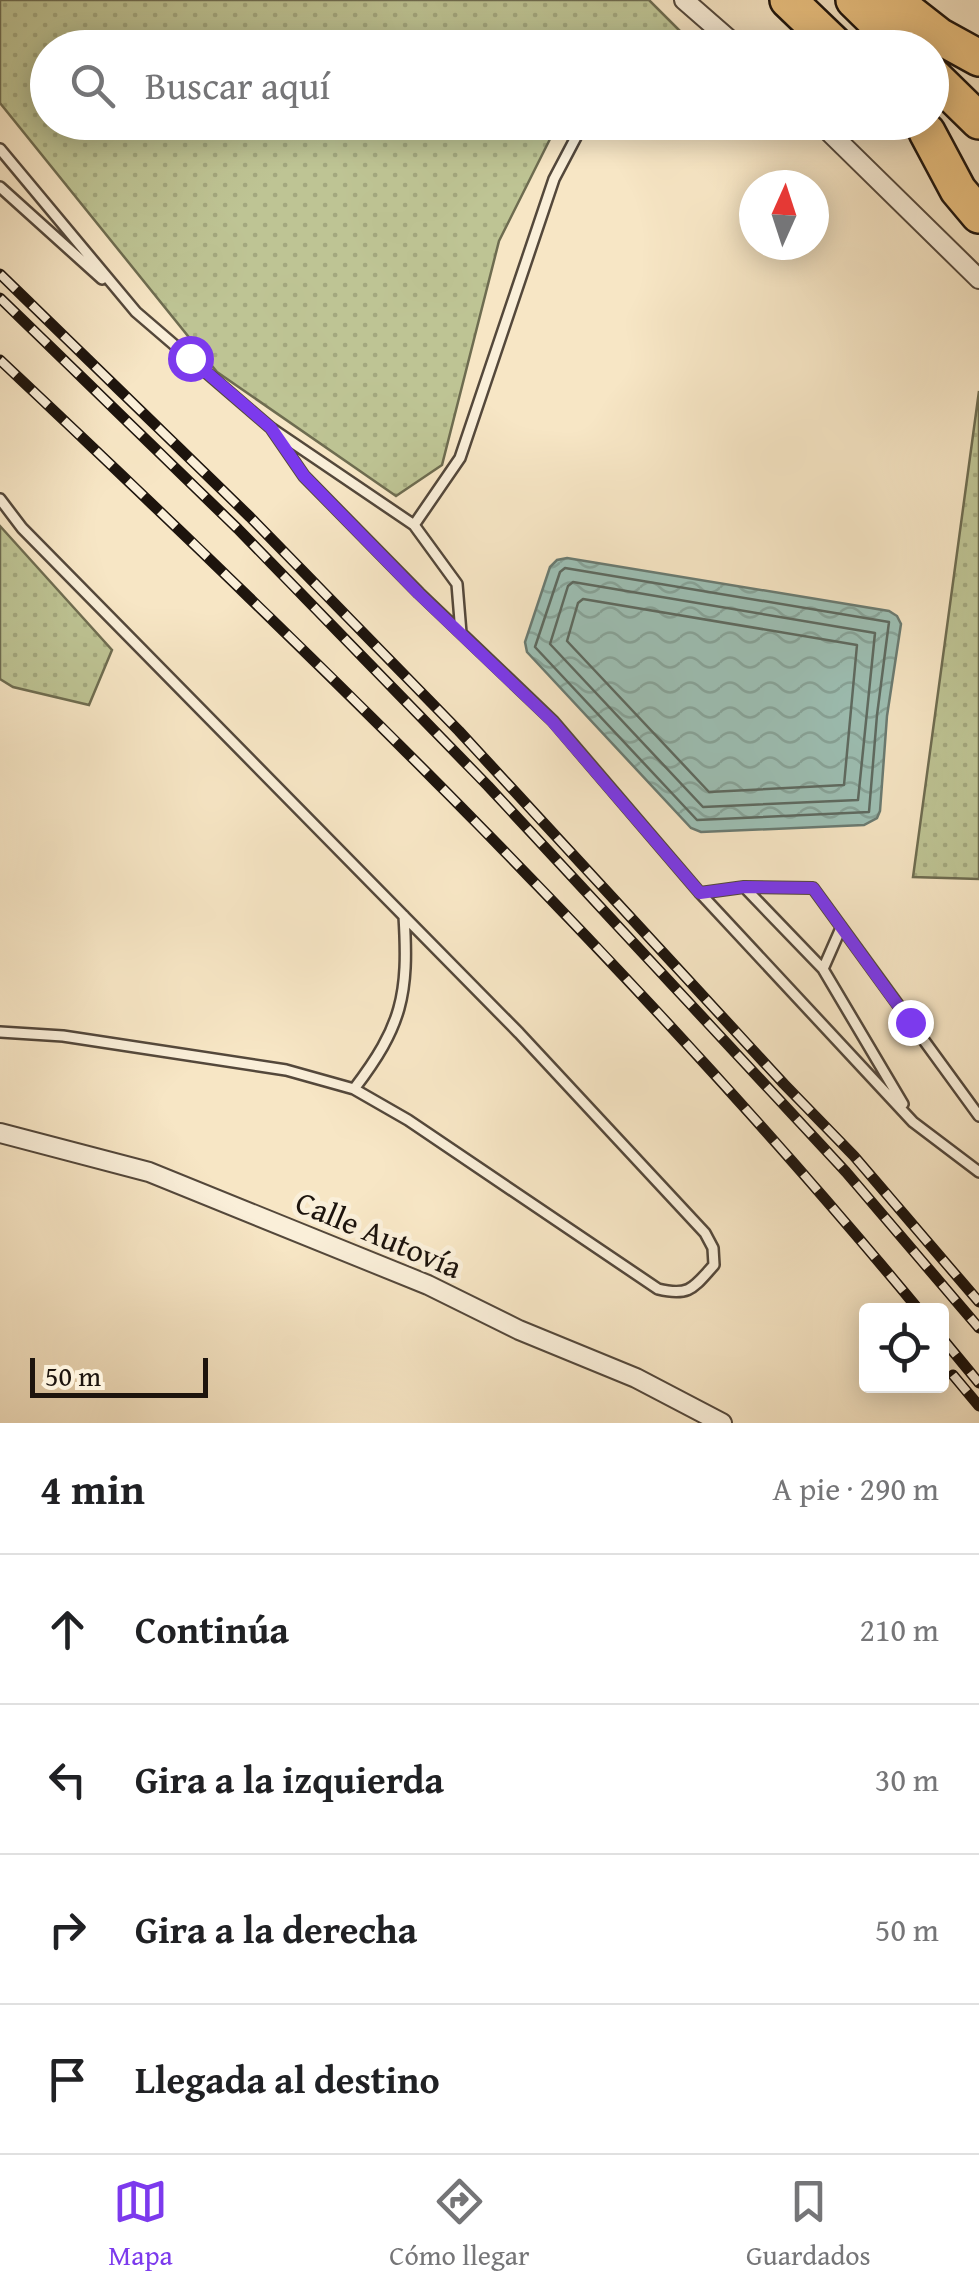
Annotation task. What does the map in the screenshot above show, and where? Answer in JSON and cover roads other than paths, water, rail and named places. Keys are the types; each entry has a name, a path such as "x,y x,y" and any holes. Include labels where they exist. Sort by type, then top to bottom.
{"highway":[{"path":"788,0 819,30"},
{"path":"854,0 885,30"},
{"path":"893,0 931,30"},
{"path":"949,42 979,58"},
{"path":"949,92 979,121"},
{"path":"929,140 958,190 979,215"},
{"path":"935,140 979,182"}],"street":[{"path":"684,0 720,30"},
{"path":"837,140 979,279"},
{"name":"Calle Autovía","path":"0,1133 149,1172 428,1284 520,1330 636,1378 722,1423"}],"lane":[{"path":"414,525 460,458 554,179 575,140"},
{"path":"0,149 130,303"},
{"path":"0,188 271,428 414,525 457,584 461,633"},
{"path":"271,428 304,476 552,721 700,893 913,1122 979,1172"},
{"path":"0,500 22,528 519,1033 705,1232 713,1248 714,1265 691,1289 677,1294 658,1289 408,1120 354,1089 268,1067 63,1036 0,1032"},
{"path":"700,893 744,887 813,888 979,1116"},
{"path":"744,887 823,969 913,1122"},
{"path":"354,1089 382,1051 401,1010 406,964 404,916"},
{"path":"823,969 842,928"}],"water":[{"path":"567,558 889,611 897,616 901,624 877,818 864,825 701,832 691,828 527,652 525,642 550,567"}],"railway":[{"path":"0,274 250,517 459,731 854,1156 979,1302"},
{"path":"0,298 238,529 488,786 846,1172 979,1328"},
{"path":"0,360 240,588 474,821 702,1061 913,1303"},
{"path":"949,1347 979,1383"},
{"path":"953,1375 979,1406"}]}
